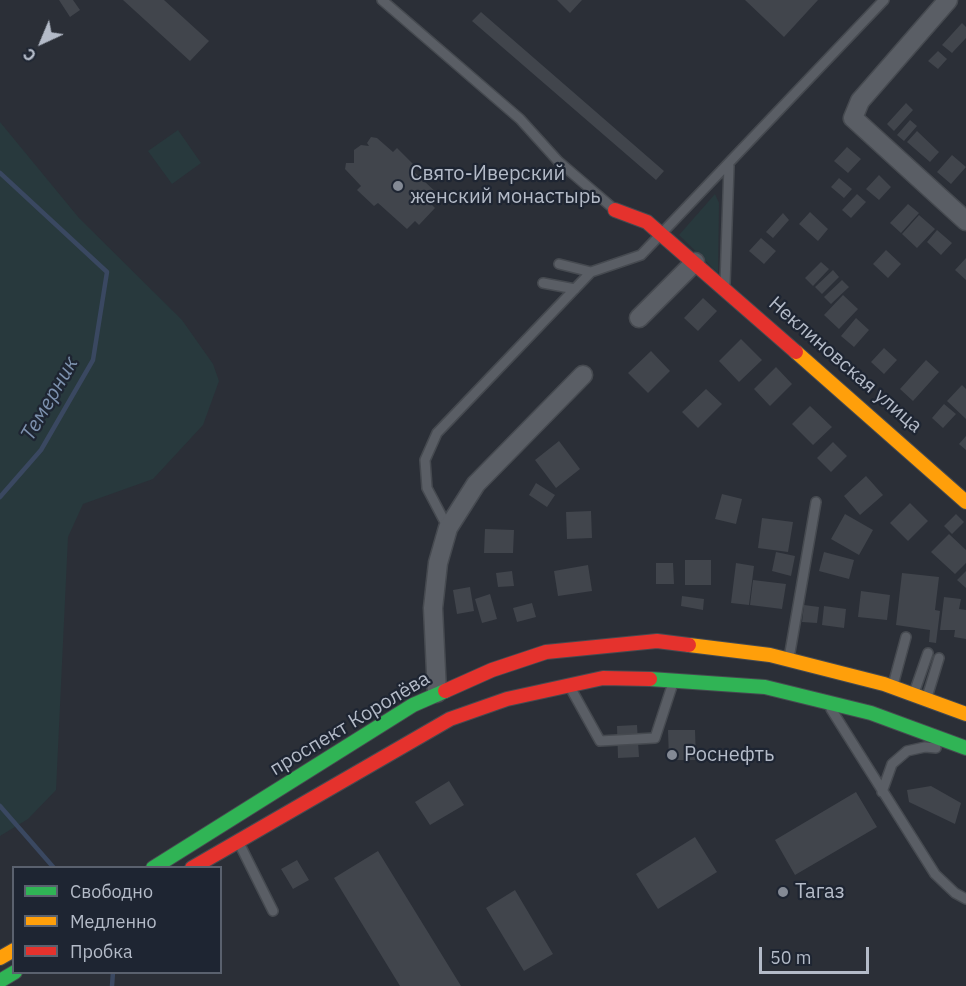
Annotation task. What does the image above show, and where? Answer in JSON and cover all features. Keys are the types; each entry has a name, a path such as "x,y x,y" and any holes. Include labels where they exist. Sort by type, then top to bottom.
{"main road":[{"name":"Неклиновская улица","path":"615,210 647,222 662,234 966,502"},
{"name":"проспект Королёва","path":"155,866 413,705 492,670 546,652 657,641 789,660 892,687 966,714"},
{"path":"194,866 450,718 507,699 603,678 674,679 765,687 828,705 871,713 966,747"}],"street":[{"path":"948,0 860,101 853,118 966,221"},
{"path":"639,318 695,262"},
{"path":"437,693 433,608 438,563 448,528 476,484 583,375"}],"lane":[{"path":"382,0 520,119 558,161 615,210"},
{"path":"448,528 427,488 424,460 437,433 591,272 641,255 729,166 884,0"},
{"path":"725,289 729,166"},
{"path":"559,264 591,272"},
{"path":"543,283 575,289"},
{"path":"789,660 816,502"},
{"path":"892,687 906,637"},
{"path":"920,697 928,653"},
{"path":"920,697 939,658"},
{"path":"568,685 600,741 655,738 674,679"},
{"path":"828,705 935,874 955,894 966,898"},
{"path":"882,792 892,764 907,751 925,747 966,753"},
{"path":"238,841 273,911"}],"shaded area":[{"path":"0,122 79,218 182,320 213,364 219,381 203,425 153,479 83,504 68,537 56,790 28,819 0,836"},
{"path":"178,130 201,163 172,184 148,151"},
{"path":"715,194 719,203 718,273 679,235"}],"building":[{"path":"59,0 73,0 80,10 70,17"},
{"path":"123,0 164,0 209,41 190,61"},
{"path":"557,0 582,0 570,13"},
{"path":"745,0 818,0 784,37"},
{"path":"481,12 664,171 656,180 472,21"},
{"path":"962,23 966,27 966,38 952,53 942,45"},
{"path":"938,51 947,59 938,69 928,61"},
{"path":"906,103 913,110 894,131 887,124"},
{"path":"910,120 917,126 904,141 897,135"},
{"path":"917,131 939,152 930,162 907,142"},
{"path":"371,137 377,138 393,152 397,148 414,165 410,168 439,195 431,204 435,208 419,225 415,221 407,229 378,203 374,206 357,190 361,186 345,169 346,163 354,163 354,150 361,145 369,146 367,143"},
{"path":"847,147 861,159 848,173 834,161"},
{"path":"952,155 966,167 951,184 937,172"},
{"path":"879,175 891,187 879,200 866,189"},
{"path":"839,178 852,189 844,198 831,187"},
{"path":"857,194 866,202 851,218 842,210"},
{"path":"908,204 919,213 901,233 890,223"},
{"path":"810,212 828,229 818,241 799,224"},
{"path":"783,213 789,220 773,238 766,232"},
{"path":"919,215 935,229 917,248 902,234"},
{"path":"937,230 952,243 941,255 927,242"},
{"path":"761,238 776,251 764,264 749,251"},
{"path":"886,250 901,264 888,278 873,264"},
{"path":"966,258 966,280 955,270"},
{"path":"821,262 829,269 813,286 805,278"},
{"path":"833,270 839,277 822,294 815,287"},
{"path":"842,280 849,287 831,304 824,297"},
{"path":"843,295 858,309 839,329 824,315"},
{"path":"703,298 717,311 698,331 684,318"},
{"path":"856,318 869,330 854,347 841,336"},
{"path":"741,339 762,360 739,382 719,361"},
{"path":"884,348 897,360 884,374 871,362"},
{"path":"651,351 670,371 648,393 628,373"},
{"path":"926,360 939,372 913,401 900,389"},
{"path":"776,367 792,384 770,406 754,389"},
{"path":"962,385 966,389 966,419 947,401"},
{"path":"706,389 722,404 698,428 682,412"},
{"path":"944,404 956,414 943,428 932,418"},
{"path":"810,406 832,427 813,445 792,424"},
{"path":"966,436 966,450 959,444"},
{"path":"559,441 580,469 556,488 535,460"},
{"path":"833,442 847,456 831,472 817,458"},
{"path":"866,476 883,495 860,515 844,496"},
{"path":"536,483 555,495 547,507 529,495"},
{"path":"722,494 742,499 736,524 715,519"},
{"path":"910,503 928,521 908,541 890,523"},
{"path":"591,511 592,538 567,539 566,512"},
{"path":"845,514 873,530 859,555 831,539"},
{"path":"956,514 964,522 952,534 944,526"},
{"path":"762,518 793,522 788,552 758,548"},
{"path":"485,529 514,530 513,553 484,553"},
{"path":"949,534 966,550 966,563 955,574 931,552"},
{"path":"776,552 795,556 791,576 772,571"},
{"path":"824,552 854,560 849,579 819,571"},
{"path":"685,560 711,560 711,585 685,585"},
{"path":"656,563 673,563 674,584 656,584"},
{"path":"736,563 754,566 749,605 731,603"},
{"path":"588,565 592,591 558,596 554,571"},
{"path":"512,571 514,586 498,587 496,573"},
{"path":"966,571 966,588 957,580"},
{"path":"902,573 939,577 935,610 940,611 936,643 929,642 930,630 896,625"},
{"path":"753,580 786,584 782,609 750,605"},
{"path":"470,587 474,611 457,614 453,590"},
{"path":"861,591 890,595 887,620 858,617"},
{"path":"490,594 497,619 482,623 475,599"},
{"path":"682,596 704,599 703,610 681,606"},
{"path":"944,597 961,599 959,609 966,610 966,639 954,637 955,630 940,630"},
{"path":"532,603 536,617 517,622 513,608"},
{"path":"804,605 819,607 817,623 802,622"},
{"path":"824,606 846,609 844,628 822,625"},
{"path":"637,725 639,757 618,758 617,726"},
{"path":"668,730 695,730 696,760 669,760"},
{"path":"449,781 464,805 430,825 415,802"},
{"path":"931,786 961,803 955,824 909,802 907,790"},
{"path":"856,792 877,827 795,875 775,840"},
{"path":"695,837 717,872 658,909 636,874"},
{"path":"378,851 461,986 400,986 334,878"},
{"path":"297,860 309,880 293,889 281,869"},
{"path":"515,890 553,954 524,971 486,908"}],"waterway":[{"name":"Темерник","path":"0,173 107,272 93,360 41,450 0,497"},
{"name":"Темерник","path":"0,806 52,866"},
{"name":"Темерник","path":"112,986 113,974"}],"traffic: fast":[{"path":"650,679 765,687 871,713 966,748"},
{"path":"156,866 413,705 445,691"},
{"path":"0,981 12,974"}],"traffic: slow":[{"path":"796,352 966,502"},
{"path":"689,645 770,655 884,684 966,714"},
{"path":"0,958 12,951"}],"traffic: jam":[{"path":"615,210 647,222 796,352"},
{"path":"445,691 492,670 546,652 657,641 689,645"},
{"path":"195,866 450,719 507,699 603,678 650,679"}],"place":[{"name":"Свято-Иверский женский монастырь","path":"398,186"},
{"name":"Роснефть","path":"672,755"},
{"name":"Тагаз","path":"783,892"}]}
